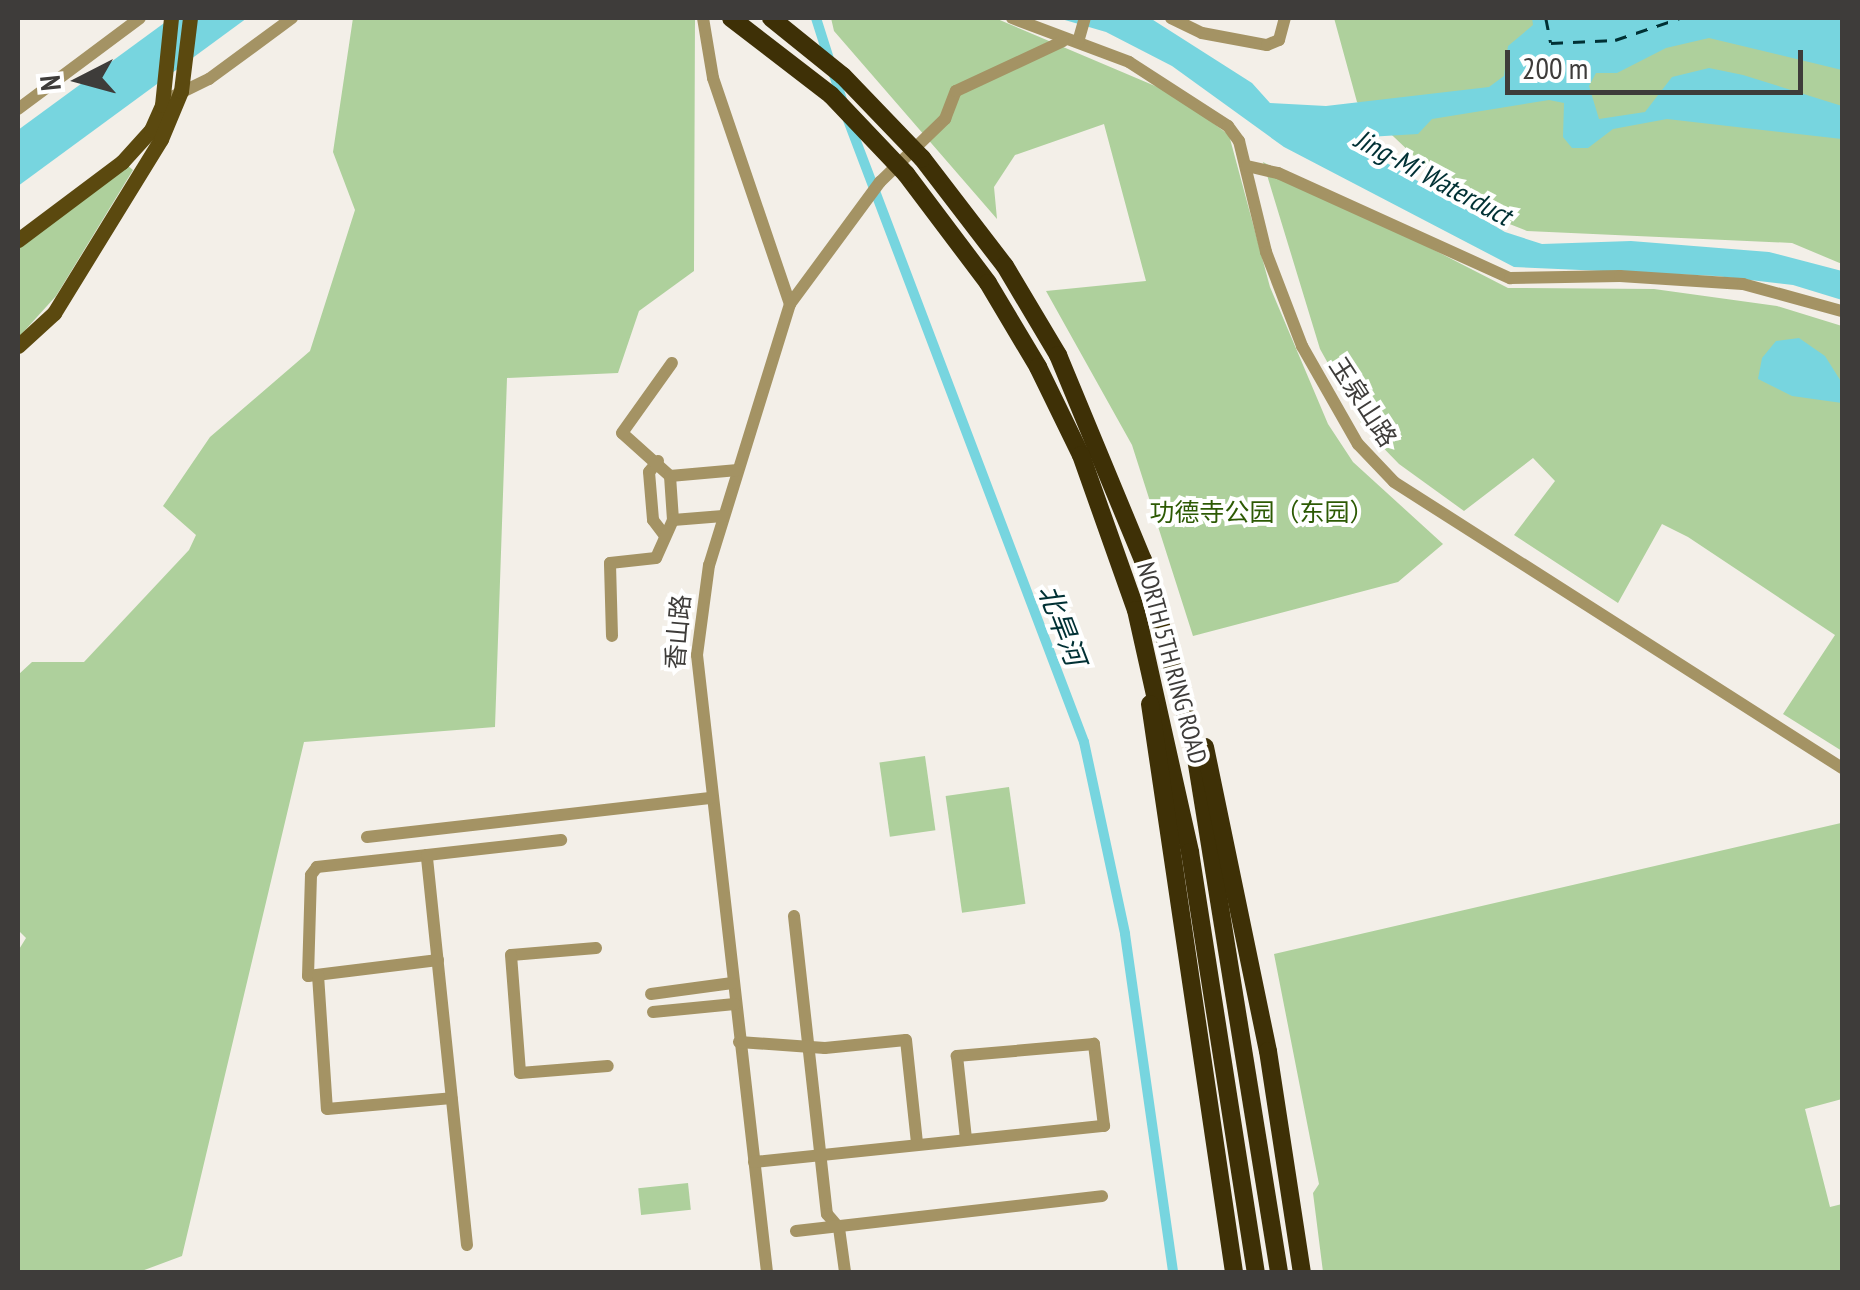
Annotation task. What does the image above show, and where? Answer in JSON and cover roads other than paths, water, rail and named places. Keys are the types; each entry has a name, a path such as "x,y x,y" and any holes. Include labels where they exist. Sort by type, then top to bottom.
{"highway":[{"name":"NORTH 5TH RING ROAD","path":"731,18 831,95 906,174 988,283 1038,367 1081,455 1136,610 1187,835 1256,1272"},
{"name":"NORTH 5TH RING ROAD","path":"771,18 843,76 922,158 1005,266 1058,355 1100,446 1162,622 1209,830 1279,1272"},
{"path":"1136,610 1234,1272"},
{"path":"1162,622 1203,738 1226,831 1302,1272"}],"main road":[{"path":"18,240 131,154 162,106 171,18"},
{"path":"18,346 54,313 161,139 181,90 190,18"}],"street":[{"path":"18,109 140,18"},
{"path":"162,106 181,90 209,79 292,18"},
{"path":"703,18 714,78 790,304"},
{"name":"玉泉山路","path":"1012,18 1129,62 1210,110 1238,141 1288,316 1332,402 1375,464 1438,515 1567,588 1842,768"},
{"path":"1171,18 1202,33 1267,45 1279,40 1285,18"},
{"path":"1078,42 1084,22"},
{"name":"香山路","path":"768,1272 710,798 697,655 705,580 790,304 880,182 945,120 956,91 1063,41"},
{"path":"1247,166 1278,173 1510,278 1620,276 1744,284 1842,311"},
{"path":"612,636 610,563 656,558 672,520 670,476 658,461 622,433 672,363"},
{"path":"658,461 649,472 650,488 654,520 665,536"},
{"path":"670,476 738,470"},
{"path":"672,520 723,516"},
{"path":"367,837 710,798"},
{"path":"438,960 308,976 311,875 317,867 561,840"},
{"path":"428,855 468,1245"},
{"path":"794,916 818,1155 827,1214 840,1228 845,1272"},
{"path":"596,948 511,955 520,1073 608,1066"},
{"path":"318,975 327,1109 452,1098"},
{"path":"651,994 732,983"},
{"path":"653,1012 735,1004"},
{"path":"740,1042 807,1042 826,1048 906,1040 917,1143"},
{"path":"754,1162 1104,1126 1094,1044 956,1056 966,1139"},
{"path":"796,1231 1102,1196"}],"water":[{"path":"171,18 247,18 18,186 18,130"},
{"path":"1058,18 1150,18 1252,83 1270,103 1326,106 1489,87 1504,76 1508,46 1533,25 1532,18 1842,18 1842,70 1709,38 1666,48 1617,73 1596,73 1589,86 1599,119 1645,112 1672,77 1709,68 1743,75 1842,106 1842,139 1667,119 1613,129 1588,148 1572,148 1563,137 1564,103 1549,100 1432,119 1418,134 1368,137 1363,149 1505,232 1542,244 1631,241 1769,252 1842,271 1842,300 1793,285 1716,276 1514,267 1284,147 1172,66 1106,32"},
{"path":"1799,338 1825,356 1842,383 1842,403 1792,396 1758,379 1762,358 1776,341"}],"waterway":[{"name":"北旱河","path":"816,18 843,103"},
{"name":"北旱河","path":"848,120 1084,742 1125,934 1173,1272"}],"water label":[{"name":"Jing-Mi Waterduct","path":"1433,177"}],"park label":[{"name":"功德寺公园（东园）","path":"1262,512"}]}
